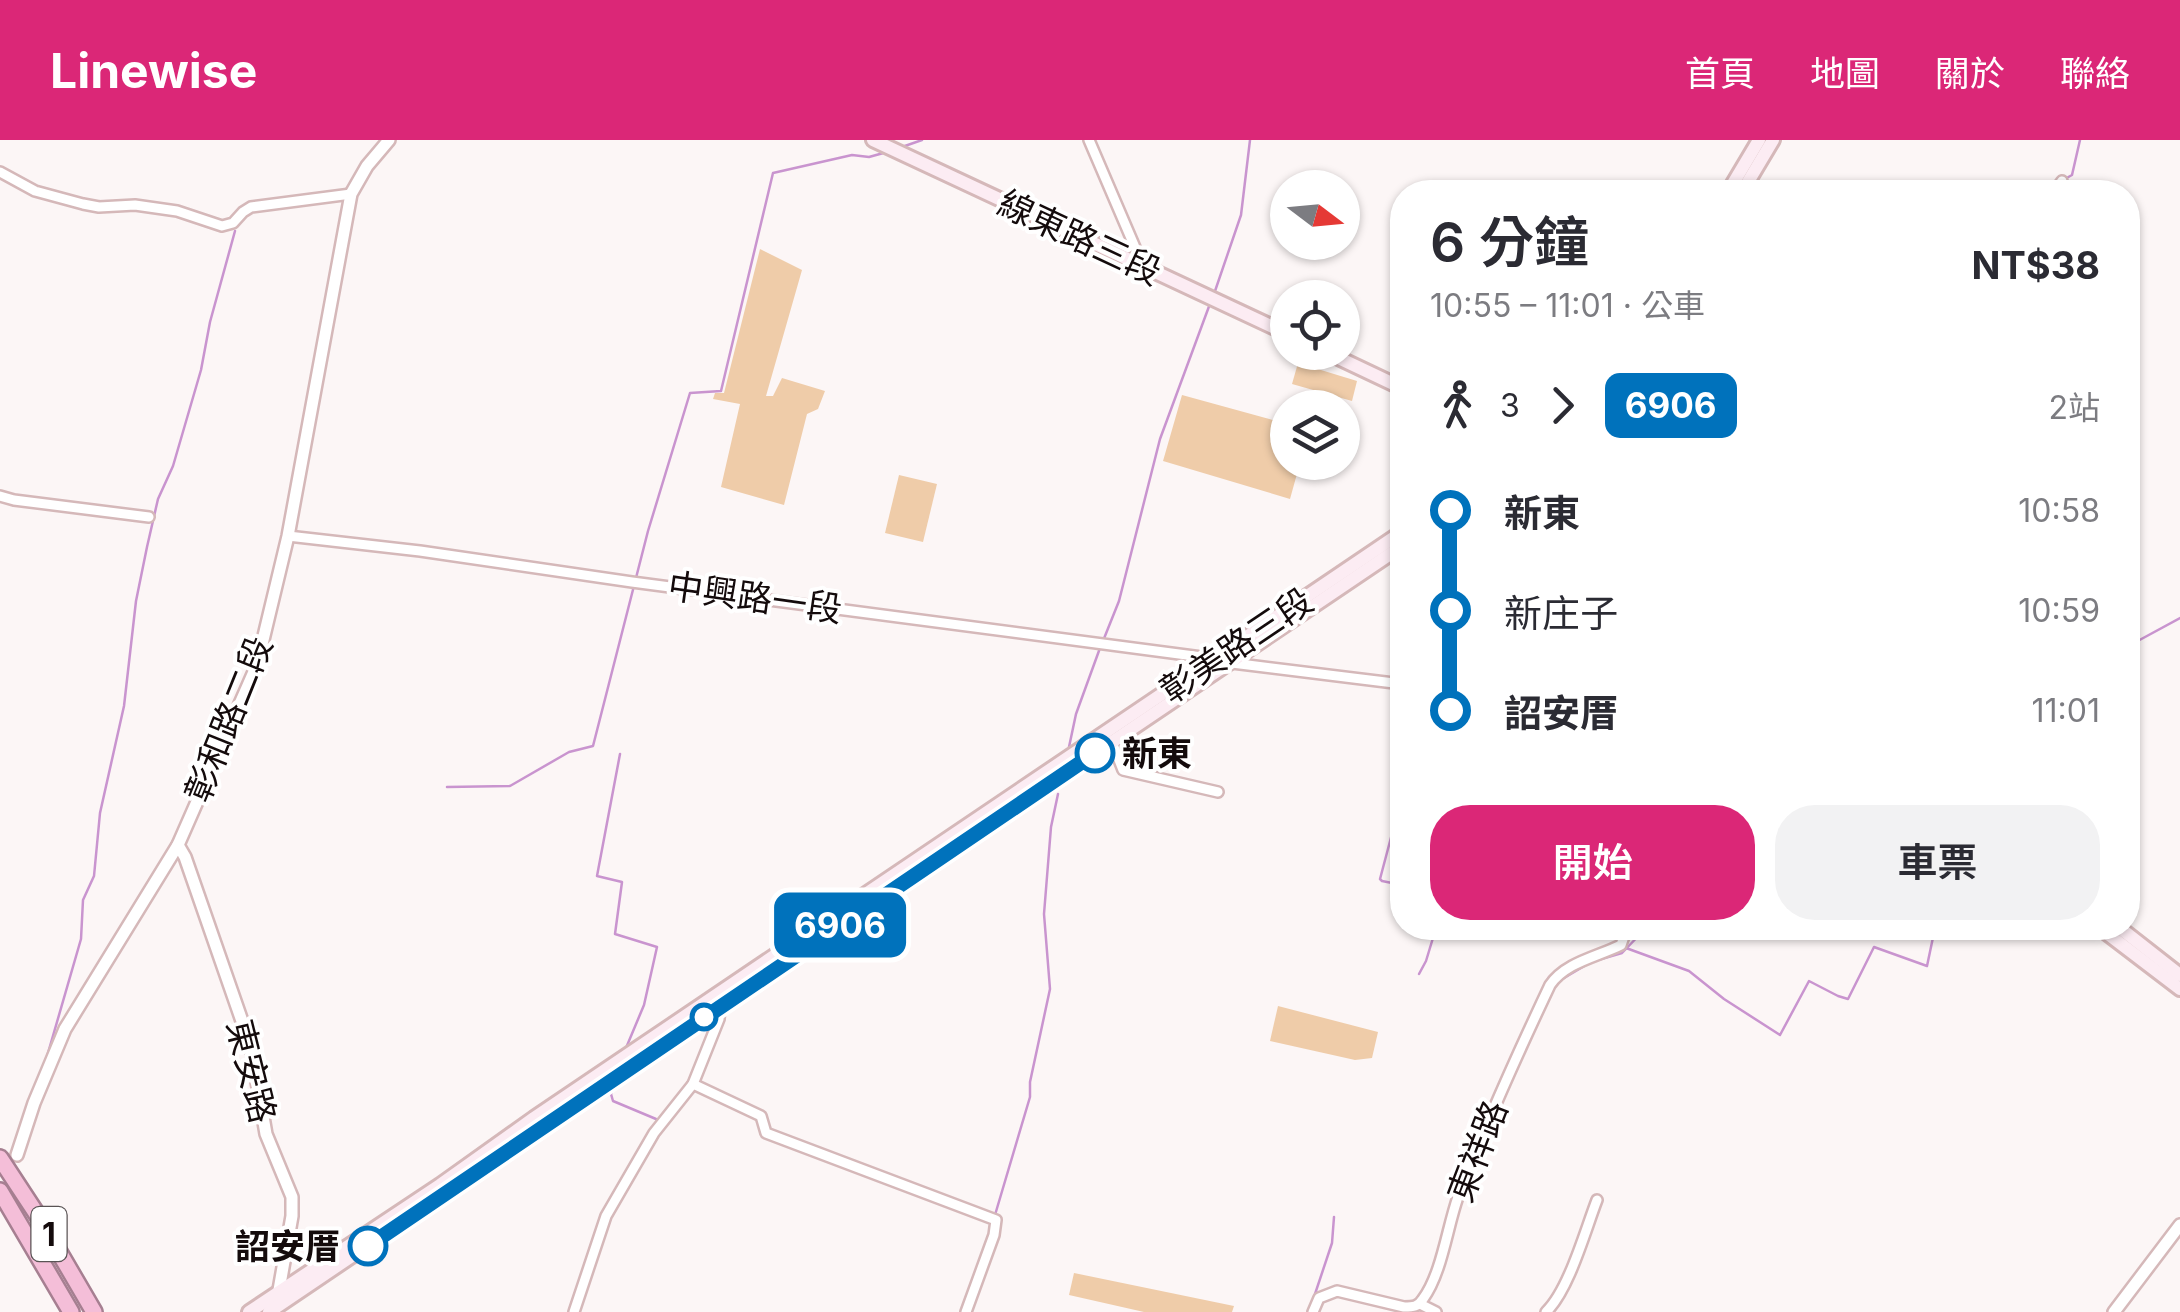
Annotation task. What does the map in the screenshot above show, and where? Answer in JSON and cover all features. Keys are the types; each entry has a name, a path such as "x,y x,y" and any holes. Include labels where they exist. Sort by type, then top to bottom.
{"highway":[{"name":"1","path":"0,1158 94,1312"},
{"name":"1","path":"0,1191 71,1312"}],"main road":[{"name":"線東路三段","path":"873,140 1270,326"},
{"path":"1735,180 1759,140"},
{"path":"1749,180 1773,140"},
{"path":"1360,368 1390,382"},
{"name":"彰美路三段","path":"1071,763 1390,541"},
{"name":"彰美路三段","path":"1071,763 1112,742 1222,660 1390,554"},
{"path":"249,1312 282,1296 333,1262 440,1185 1071,763"},
{"path":"2116,940 2180,989"},
{"path":"2136,940 2180,974"},
{"path":"269,1312 282,1296"}],"street":[{"name":"彰和路二段","path":"17,1156 65,1030 178,845 257,666 288,536 351,194 367,166 389,140"},
{"path":"1089,140 1143,266"},
{"path":"0,172 35,191 83,204 177,211 222,226 233,223 251,207 351,194"},
{"path":"0,496 149,518"},
{"name":"中興路一段","path":"288,536 1390,682"},
{"path":"1112,742 1123,770 1218,792"},
{"name":"東安路","path":"178,845 251,1047 266,1134 292,1197 282,1296"},
{"name":"東祥路","path":"1420,1304 1434,1278 1482,1133 1550,985 1560,974 1595,954 1621,946 1623,940"},
{"path":"574,1312 606,1216 654,1132 693,1084 719,1019 717,1001"},
{"path":"693,1084 761,1116 766,1133 992,1219 994,1235 966,1312"},
{"path":"1546,1312 1563,1286 1597,1200"},
{"path":"2114,1312 2180,1225"},
{"path":"1313,1312 1319,1298 1337,1292 1404,1306 1420,1304 1436,1312"}],"shaded area":[{"path":"760,249 802,270 766,396 773,396 782,378 825,391 818,409 807,414 784,505 721,487 740,404 713,399 715,393 724,393"},
{"path":"1296,370 1321,370 1357,381 1355,390 1313,390 1292,384"},
{"path":"1182,395 1270,419 1270,480 1295,480 1290,499 1163,461"},
{"path":"899,475 937,484 923,542 885,533"},
{"path":"1278,1006 1378,1032 1372,1058 1355,1060 1270,1041"},
{"path":"1074,1273 1234,1306 1232,1312 1144,1312 1069,1295"}],"waterway":[{"path":"899,148 922,140"},
{"path":"1214,294 1241,215 1250,140"},
{"path":"2063,180 2072,175 2080,140"},
{"path":"447,787 510,786 569,752 593,746 648,531 690,393 721,391 773,173 852,155 869,157 887,152"},
{"path":"46,1060 81,939 83,900 94,876 100,813 124,706 136,601 147,547 158,499 173,466 201,370 235,231"},
{"path":"1103,641 1119,601 1160,439 1211,301"},
{"path":"2140,640 2180,618"},
{"path":"1069,747 1076,714 1100,648"},
{"path":"620,754 597,876 622,882 615,934 657,947 644,1005 626,1048"},
{"path":"995,1215 1030,1097 1050,989 1044,914 1051,827 1058,794"},
{"path":"1390,841 1380,879 1390,883"},
{"path":"1419,974 1432,940"},
{"path":"1559,981 1591,962 1622,953 1634,940"},
{"path":"1626,948 1689,971 1780,1035 1809,981 1848,999 1874,947 1927,966 1932,940"},
{"path":"1529,1020 1549,977 1557,972"},
{"path":"614,1085 613,1101 656,1119"},
{"path":"1432,1271 1452,1202"},
{"path":"1309,1312 1332,1243 1334,1217"}],"bus line":[{"name":"6906","path":"368,1246 1095,753"}],"place":[{"name":"新東","path":"1095,753"},
{"name":"詔安厝","path":"368,1246"}]}
